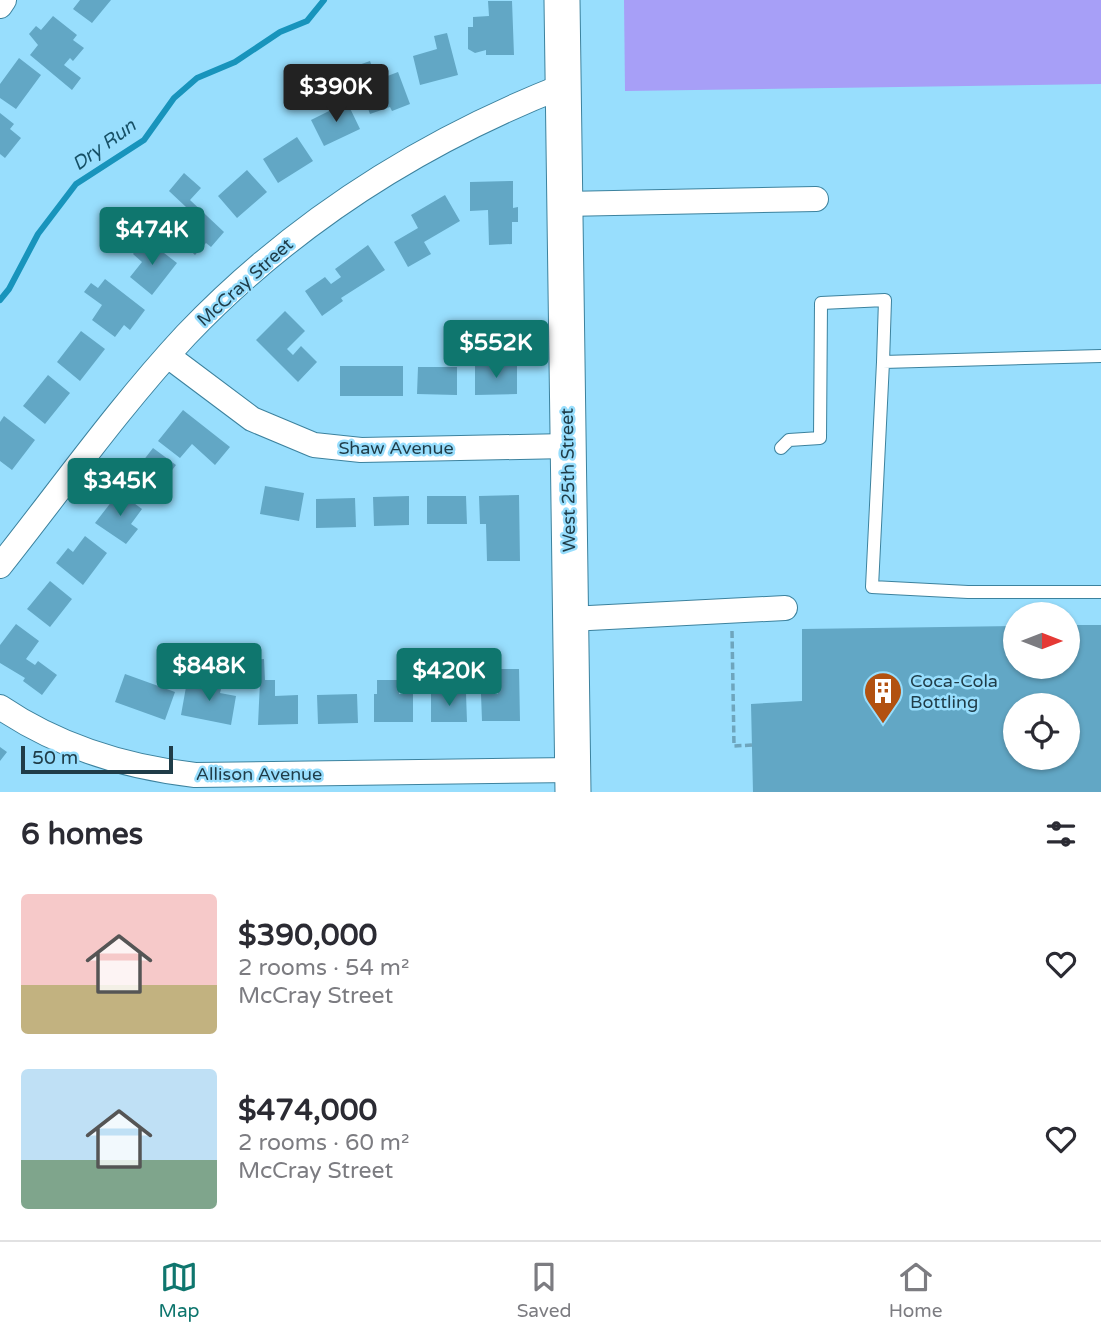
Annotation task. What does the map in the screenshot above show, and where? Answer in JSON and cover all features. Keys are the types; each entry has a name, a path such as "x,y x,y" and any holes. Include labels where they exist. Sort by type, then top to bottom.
{"main road":[{"name":"West 25th Street","path":"562,0 573,781"}],"street":[{"path":"0,6 4,0"},
{"name":"McCray Street","path":"0,566 168,356 243,281 339,204 451,136 563,86"},
{"path":"564,204 816,199"},
{"name":"Shaw Avenue","path":"168,356 251,419 268,429 314,445 361,450 567,446"},
{"path":"570,619 785,608"},
{"name":"Allison Avenue","path":"0,707 42,732 85,751 140,767 195,775 573,781"}],"lane":[{"path":"781,448 789,440 820,438 821,303 885,300 872,587 968,592 1101,592"},
{"path":"883,362 1101,356"}],"path":[{"path":"732,611 734,746 752,745"}],"shaded area":[{"path":"624,0 1101,0 1101,84 625,91"}],"building":[{"path":"80,0 111,0 92,23 73,9"},
{"path":"488,1 512,1 514,55 486,55 486,50 475,53 468,49 468,27 473,27 473,17 489,16"},
{"path":"53,16 77,35 73,40 84,48 73,61 70,58 64,65 81,78 72,90 30,55 38,45 29,34 36,26 41,30"},
{"path":"447,33 458,75 420,85 413,56 437,49 434,36"},
{"path":"19,58 41,75 16,109 0,98 0,84"},
{"path":"370,61 377,80 398,72 410,104 392,111 390,107 370,114 353,67"},
{"path":"347,102 360,129 324,146 311,120"},
{"path":"0,113 14,124 10,129 21,138 5,158 0,154"},
{"path":"297,137 313,161 278,183 263,159"},
{"path":"247,170 267,192 237,218 218,196"},
{"path":"184,173 201,188 190,200 224,232 211,247 206,243 195,255 174,235 185,223 177,216 186,207 169,191"},
{"path":"513,181 513,208 518,207 518,222 512,222 512,244 489,245 488,210 470,211 470,182"},
{"path":"445,195 460,221 424,242 431,254 408,267 394,242 418,228 411,215"},
{"path":"143,241 152,249 155,246 177,263 152,295 130,277 142,262 133,254"},
{"path":"368,245 385,270 341,298 343,301 322,316 305,291 325,277 331,284 341,277 335,269"},
{"path":"105,279 145,310 130,330 124,325 115,337 92,320 102,305 84,292 91,283 98,288"},
{"path":"285,311 305,331 287,349 293,355 301,346 317,362 298,382 256,340"},
{"path":"81,331 105,349 80,381 57,362"},
{"path":"475,365 517,365 517,394 475,395"},
{"path":"340,366 403,366 403,396 340,396"},
{"path":"418,367 457,367 457,395 417,394"},
{"path":"48,375 70,393 45,424 23,406"},
{"path":"183,410 230,447 215,465 192,444 180,458 158,441"},
{"path":"4,416 35,440 12,470 0,461 0,422"},
{"path":"153,448 176,465 152,496 129,479"},
{"path":"265,486 304,493 299,521 260,514"},
{"path":"119,492 142,509 131,524 138,529 126,544 95,523"},
{"path":"519,495 520,561 487,561 486,524 480,524 479,496"},
{"path":"409,496 409,525 374,526 373,497"},
{"path":"427,496 466,496 467,524 427,524"},
{"path":"355,498 356,527 316,528 316,499"},
{"path":"85,536 107,553 83,585 56,563 68,548 73,552"},
{"path":"50,581 72,599 50,627 27,609"},
{"path":"16,624 39,641 26,659 35,665 38,661 57,675 42,695 23,681 25,678 0,663 0,645"},
{"name":"Coca-Cola Bottling","path":"1080,625 1101,625 1101,792 753,792 751,704 802,701 802,629 1003,626 1003,679 1080,679"},
{"path":"264,659 265,680 275,680 275,696 298,695 298,724 258,725 260,681 251,681 251,660"},
{"path":"497,669 519,669 520,721 482,721 481,694 498,694"},
{"path":"125,674 175,692 165,720 115,702"},
{"path":"197,680 222,685 220,693 236,696 231,725 181,715 186,687 196,688"},
{"path":"377,680 399,680 399,694 413,694 413,722 374,722"},
{"path":"431,693 466,693 467,722 431,722"},
{"path":"357,694 358,723 318,724 317,695"},
{"path":"0,747 7,752 0,761"}],"waterway":[{"name":"Dry Run","path":"0,300 9,289 38,234 76,184 144,140 174,98 197,78 235,62 280,32 307,21 324,0"}],"place":[{"name":"Coca-Cola Bottling","path":"883,725"}]}
